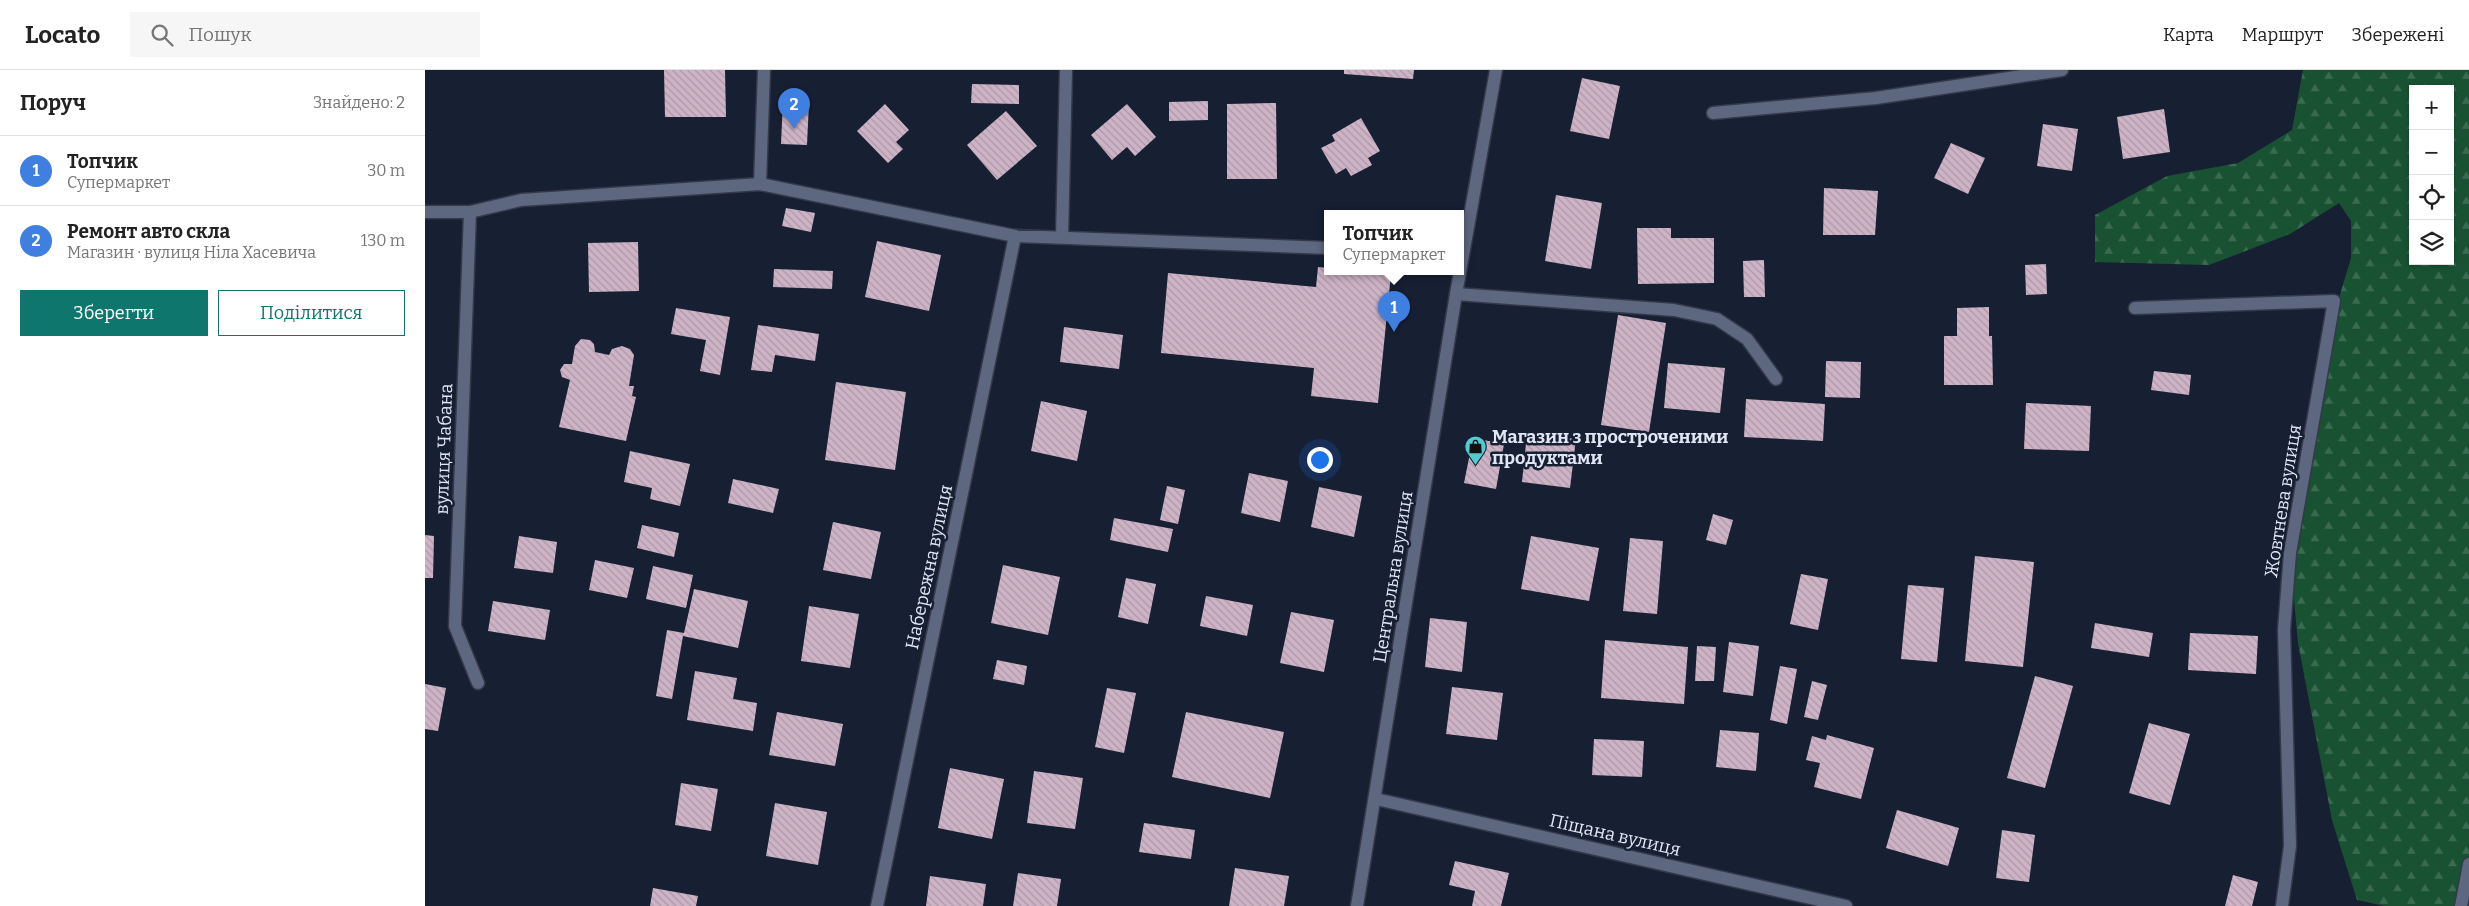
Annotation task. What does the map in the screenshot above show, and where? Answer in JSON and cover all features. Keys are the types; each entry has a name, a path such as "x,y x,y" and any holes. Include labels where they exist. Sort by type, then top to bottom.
{"street":[{"path":"760,184 764,70"},
{"path":"1062,237 1066,70"},
{"name":"Центральна вулиця","path":"1464,244 1496,70"},
{"path":"1713,113 1876,98 2035,72 2063,70"},
{"path":"425,212 470,212 521,200 760,184 1015,236 1324,248"},
{"name":"вулиця Чабана","path":"470,212 455,626 478,683"},
{"name":"Набережна вулиця","path":"877,906 1015,236"},
{"name":"Центральна вулиця","path":"1357,906 1376,799 1459,275"},
{"path":"1456,294 1674,310 1717,319 1747,339 1776,379"},
{"name":"Жовтнева вулиця","path":"2135,308 2334,301 2290,553 2284,630 2290,846 2282,906"},
{"name":"Піщана вулиця","path":"1376,799 1846,906"},
{"path":"2461,906 2469,864"}],"green space":[{"path":"2303,70 2469,70 2469,906 2385,906 2357,900 2332,820 2298,643 2292,578 2323,351 2351,258 2351,221 2339,203 2290,234 2209,265 2095,262 2095,215 2167,176 2238,163 2292,130"}],"building":[{"path":"664,70 725,70 726,117 665,117"},
{"path":"1344,70 1414,70 1413,79 1344,74"},
{"path":"1582,78 1620,86 1609,139 1570,131"},
{"path":"972,84 1019,85 1019,104 971,103"},
{"path":"783,100 809,102 807,145 781,144"},
{"path":"1208,101 1208,120 1169,121 1169,102"},
{"path":"1276,103 1277,179 1227,179 1227,104"},
{"path":"885,104 909,130 896,142 903,149 888,163 857,131"},
{"path":"1127,104 1156,137 1135,156 1127,147 1112,160 1091,135"},
{"path":"2164,109 2170,152 2123,159 2117,117"},
{"path":"1006,111 1037,146 997,180 967,145"},
{"path":"1361,118 1380,151 1368,158 1372,165 1351,176 1346,168 1336,174 1321,148 1335,141 1332,135"},
{"path":"2043,124 2078,129 2072,171 2037,166"},
{"path":"1951,143 1985,158 1968,194 1934,178"},
{"path":"1824,188 1878,191 1875,235 1823,235"},
{"path":"1556,195 1602,203 1591,269 1545,261"},
{"path":"786,208 815,213 811,232 782,226"},
{"path":"1637,228 1671,228 1671,238 1714,238 1714,283 1638,284"},
{"path":"877,241 941,255 929,311 865,297"},
{"path":"638,242 639,291 589,292 588,243"},
{"path":"1764,260 1765,297 1744,297 1743,261"},
{"path":"2046,264 2047,294 2026,295 2025,265"},
{"path":"1318,267 1324,268 1324,275 1391,275 1378,403 1311,396 1314,368 1161,353 1168,273 1316,287"},
{"path":"774,269 833,271 832,289 773,287"},
{"path":"1989,307 1989,336 1992,336 1993,385 1944,385 1944,336 1957,336 1957,308"},
{"path":"676,308 730,317 720,375 700,371 706,340 671,334"},
{"path":"1618,315 1666,323 1649,432 1601,425"},
{"path":"758,325 819,334 815,361 775,355 772,372 751,370"},
{"path":"1064,327 1123,335 1119,369 1060,362"},
{"path":"581,339 590,340 594,344 595,352 609,355 612,349 622,346 630,349 634,355 629,386 634,386 632,396 636,397 626,441 559,427 570,380 562,377 560,370 564,364 572,364 575,346"},
{"path":"1826,361 1861,362 1860,398 1825,397"},
{"path":"1668,363 1725,368 1720,413 1664,408"},
{"path":"2154,371 2191,375 2189,395 2151,390"},
{"path":"836,382 906,392 895,470 825,460"},
{"path":"1746,399 1825,404 1823,441 1744,437"},
{"path":"1041,401 1087,411 1077,461 1031,451"},
{"path":"2026,403 2091,406 2089,451 2024,449"},
{"path":"1527,434 1576,439 1570,488 1522,482"},
{"path":"1473,438 1504,444 1496,489 1464,483"},
{"path":"630,451 690,464 680,506 650,499 652,488 624,482"},
{"path":"1249,473 1288,481 1280,522 1241,513"},
{"path":"733,479 779,489 773,513 728,503"},
{"path":"1167,486 1185,490 1178,524 1160,520"},
{"path":"1319,487 1362,496 1354,537 1311,527"},
{"path":"1713,514 1733,520 1726,545 1706,540"},
{"path":"1114,518 1173,529 1168,552 1110,540"},
{"path":"833,522 881,532 871,579 823,570"},
{"path":"642,525 679,533 674,557 637,548"},
{"path":"425,535 434,536 433,578 425,578"},
{"path":"519,536 557,542 553,573 514,568"},
{"path":"1531,536 1599,548 1589,601 1521,589"},
{"path":"1630,538 1663,541 1657,614 1623,611"},
{"path":"1975,556 2034,562 2023,667 1965,661"},
{"path":"595,560 634,568 627,598 589,590"},
{"path":"1003,565 1060,577 1048,635 991,623"},
{"path":"653,566 693,575 686,608 646,599"},
{"path":"1801,574 1828,579 1818,630 1790,624"},
{"path":"1126,578 1156,584 1148,624 1118,617"},
{"path":"1908,585 1944,588 1937,662 1901,659"},
{"path":"694,589 748,601 738,648 683,636 672,699 656,696 667,630 684,633"},
{"path":"1206,596 1253,605 1247,636 1200,626"},
{"path":"493,601 550,610 545,640 488,631"},
{"path":"809,606 859,614 850,668 801,661"},
{"path":"1291,612 1334,620 1324,672 1280,663"},
{"path":"1430,618 1467,622 1462,672 1425,667"},
{"path":"2095,623 2153,633 2149,657 2091,648"},
{"path":"2190,633 2258,636 2256,674 2188,670"},
{"path":"1605,640 1688,647 1684,704 1601,698"},
{"path":"1729,642 1759,646 1753,696 1723,692"},
{"path":"1697,646 1716,647 1714,681 1695,681"},
{"path":"997,660 1027,666 1024,685 993,679"},
{"path":"1780,666 1797,669 1787,724 1770,720"},
{"path":"695,671 737,678 733,699 757,703 753,731 687,720"},
{"path":"2035,676 2073,686 2045,788 2007,778"},
{"path":"1812,681 1827,685 1818,720 1804,717"},
{"path":"425,684 446,688 438,731 425,729"},
{"path":"1452,687 1503,693 1497,740 1446,734"},
{"path":"1107,688 1136,693 1124,753 1095,747"},
{"path":"777,712 843,724 835,766 769,755"},
{"path":"1186,712 1284,732 1270,798 1172,777"},
{"path":"2149,723 2190,734 2170,805 2129,793"},
{"path":"1720,730 1759,733 1756,771 1716,767"},
{"path":"1827,735 1874,748 1861,799 1814,787 1820,763 1806,760 1812,736 1826,740"},
{"path":"1594,739 1644,741 1642,777 1592,775"},
{"path":"950,768 1004,779 992,839 938,828"},
{"path":"1034,771 1083,778 1075,829 1027,823"},
{"path":"681,783 718,789 711,831 675,825"},
{"path":"775,803 827,812 818,865 766,856"},
{"path":"1897,810 1959,828 1948,866 1886,848"},
{"path":"1144,823 1195,830 1191,859 1139,852"},
{"path":"2002,830 2035,835 2029,882 1996,878"},
{"path":"1455,861 1509,873 1501,906 1472,906 1475,891 1449,885"},
{"path":"1235,868 1289,876 1284,906 1229,906"},
{"path":"1018,873 1061,879 1057,906 1013,906"},
{"path":"2233,875 2258,882 2252,906 2225,906"},
{"path":"930,876 986,884 983,906 926,906"},
{"path":"653,888 698,896 696,906 650,906"}],"place":[{"name":"Ремонт авто скла","path":"794,129"},
{"name":"Топчик","path":"1394,332"},
{"name":"Магазин з простроченими продуктами","path":"1476,466"}]}
